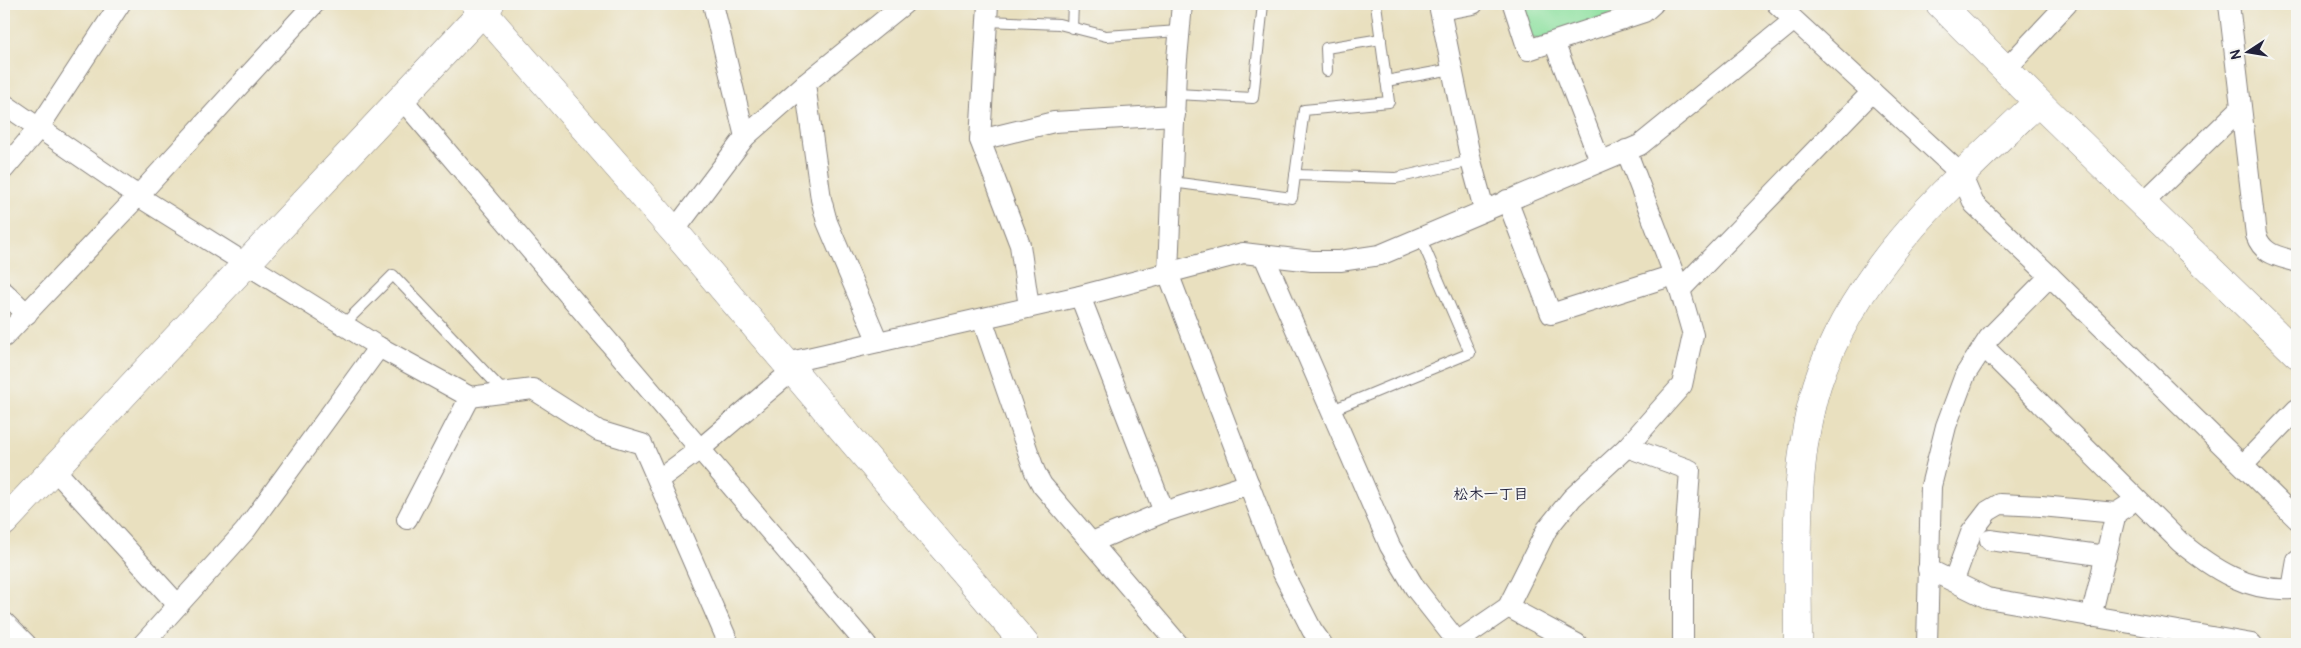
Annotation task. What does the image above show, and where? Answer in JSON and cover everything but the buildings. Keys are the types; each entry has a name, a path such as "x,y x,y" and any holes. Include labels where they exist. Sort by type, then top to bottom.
{"street":[{"path":"4,168 38,129 120,4"},
{"path":"713,4 745,137"},
{"path":"674,230 745,137 805,84 904,4"},
{"path":"1182,4 1178,31 1168,274 1282,571 1312,630 1322,644"},
{"path":"1473,4 1440,10 1471,161 1484,210"},
{"path":"1513,4 1528,50 1644,12 1653,4"},
{"path":"1777,4 1962,174 1974,204 2244,464 2297,519"},
{"path":"1940,4 2297,354"},
{"path":"2006,69 2067,4"},
{"path":"2229,4 2240,108 2258,240 2260,245 2270,253 2297,262"},
{"path":"4,522 247,264 401,98 483,6 1024,644"},
{"path":"4,337 138,196 302,7"},
{"path":"987,13 980,140 1020,245 1029,308"},
{"path":"658,480 700,449 790,367 878,342 1080,296 1243,253 1312,260 1366,259 1387,253 1507,200 1640,145 1794,21"},
{"path":"1554,42 1600,161"},
{"path":"805,84 821,199 827,222 878,342"},
{"path":"1507,200 1550,314 1677,283 1872,92"},
{"path":"401,98 866,644"},
{"path":"1798,644 1799,502 1805,442 1817,385 1845,320 1894,247 1962,174 2038,102"},
{"path":"4,104 138,196 379,347 470,396 533,389 599,431 642,444 729,644"},
{"path":"2142,204 2240,108"},
{"path":"980,140 1054,122 1175,115"},
{"path":"1264,256 1394,554 1415,588 1457,644 1508,608 1547,529 1572,498 1627,448 1682,385 1693,335 1677,283 1626,150"},
{"path":"1927,644 1931,486 1946,426 1965,375 1989,338 2050,276"},
{"path":"4,292 27,314"},
{"path":"1080,296 1164,512"},
{"path":"982,319 1035,472 1042,485 1178,644"},
{"path":"153,641 178,605 245,531 379,347"},
{"path":"1984,347 2180,542 2201,559 2228,576 2271,589 2295,589 2297,560"},
{"path":"407,519 470,396"},
{"path":"2244,464 2297,409"},
{"path":"1627,448 1690,470 1683,572 1683,644"},
{"path":"54,469 178,605"},
{"path":"1092,542 1164,512 1249,484"},
{"path":"1954,580 1971,533 1988,511 2000,504 2116,513 2137,499"},
{"path":"2091,617 2116,513"},
{"path":"1990,540 2106,556"},
{"path":"1928,569 1954,580 1987,598 2091,617 2178,638 2252,644"},
{"path":"1508,608 1577,644"},
{"path":"4,622 26,644"}],"lane":[{"path":"1072,28 1074,4"},
{"path":"1176,94 1253,98 1263,4"},
{"path":"1172,182 1292,198 1304,110 1389,102 1376,4"},
{"path":"987,13 1059,24 1106,36 1178,31"},
{"path":"1327,71 1326,48 1381,39"},
{"path":"1386,81 1452,69"},
{"path":"1295,175 1396,178 1471,161"},
{"path":"1332,410 1470,353 1421,239"},
{"path":"344,324 393,275 504,392"}],"green space":[{"path":"1519,4 1642,4 1540,40 1528,37"}],"district":[{"name":"松木一丁目","path":"1491,494"}]}
